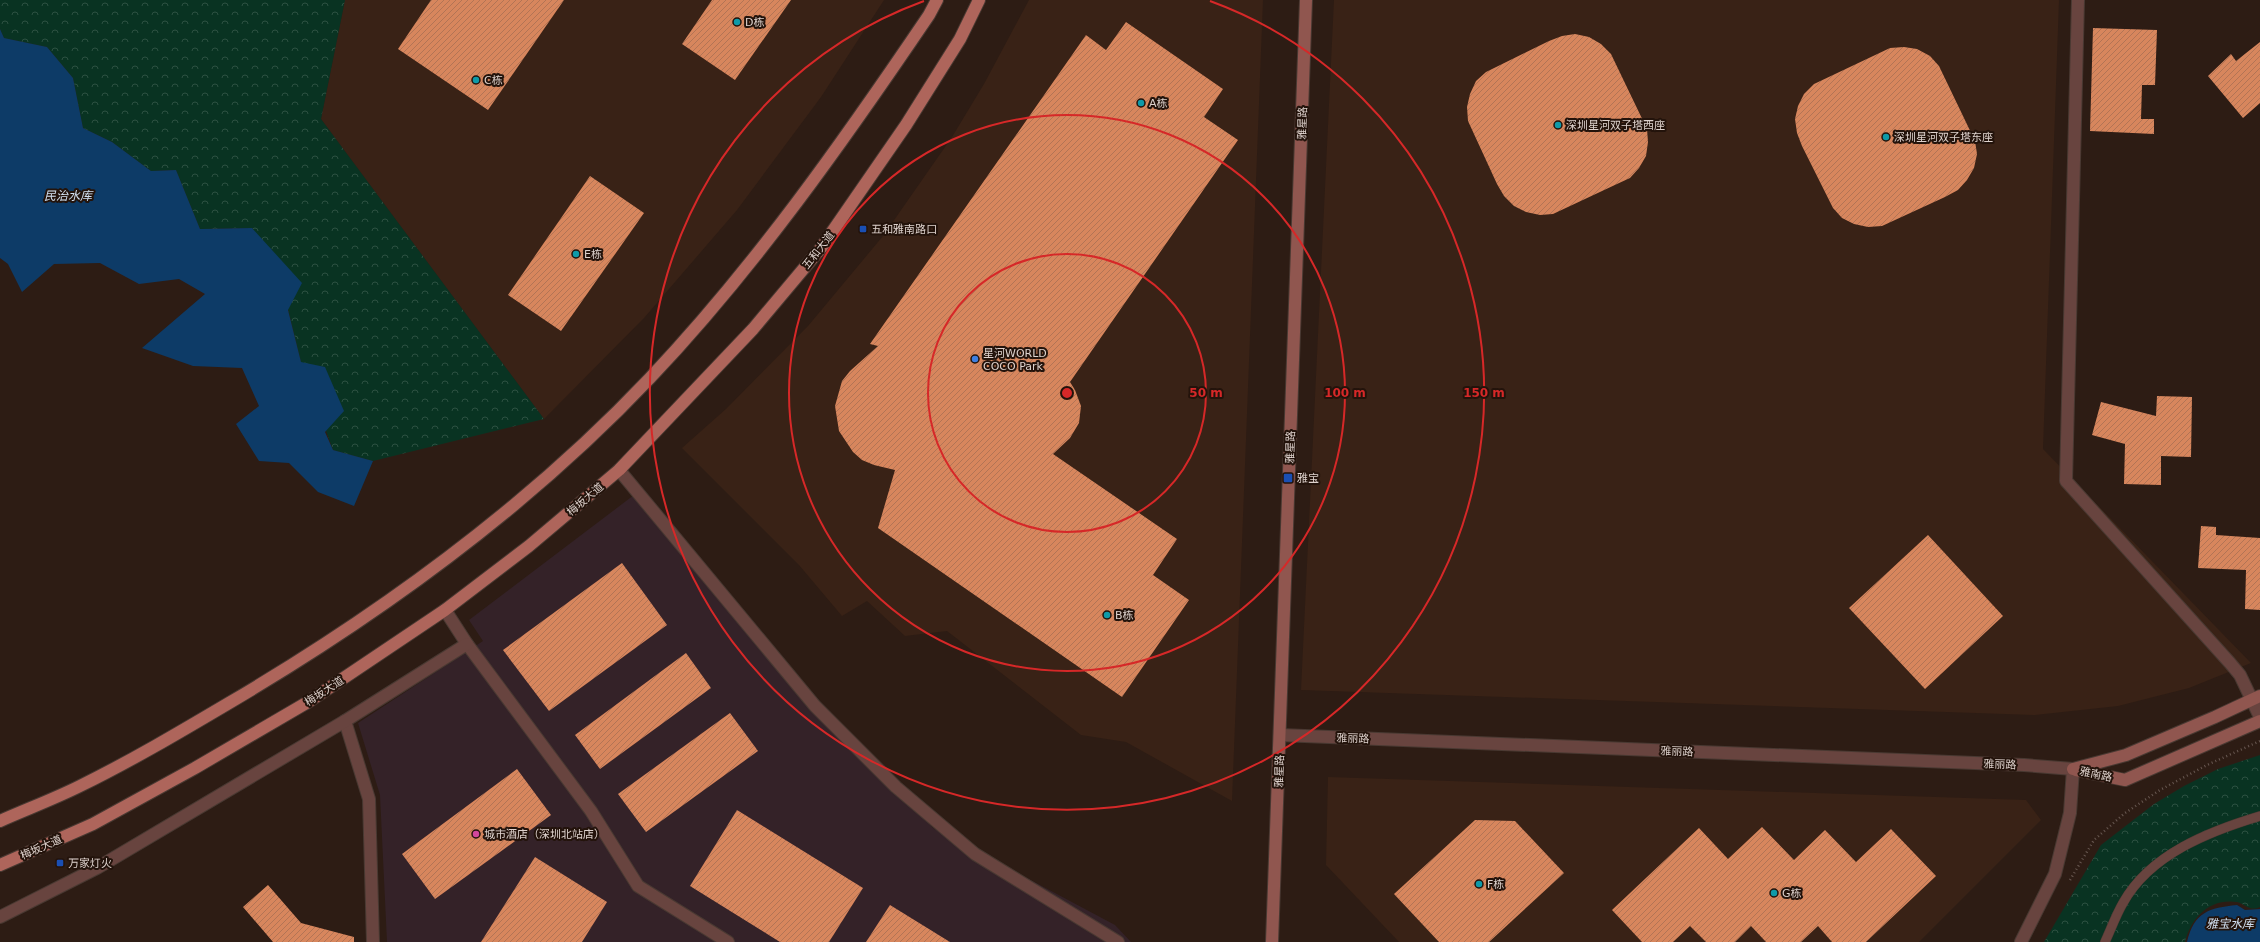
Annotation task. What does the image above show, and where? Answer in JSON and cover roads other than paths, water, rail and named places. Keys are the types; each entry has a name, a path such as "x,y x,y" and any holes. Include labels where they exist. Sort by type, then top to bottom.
{"main road":[{"path":"0,821 80,786 183,730 290,667 394,598 492,525 576,452 650,378 719,300 785,220 858,120 929,15 937,0"},
{"name":"五和大道","path":"619,470 753,329 821,248 906,125 960,39 980,0"},
{"name":"梅坂大道","path":"0,865 92,824 195,768 308,702 445,610 528,546 619,470"}],"street":[{"name":"雅星路","path":"1272,942 1306,0"},
{"path":"2078,0 2066,481 2240,675 2256,698 2260,717"},
{"path":"619,470 815,706 896,787 975,854 1118,942"},
{"path":"445,610 467,644 591,811 638,886 728,942"},
{"path":"0,917 96,868 346,721 467,644"},
{"name":"雅南路","path":"2073,769 2126,755 2256,698"},
{"path":"346,721 369,799 373,942"},
{"name":"雅南路","path":"2073,769 2125,780 2260,721"},
{"name":"雅丽路","path":"1280,735 2017,765 2073,769"},
{"path":"2020,942 2056,874 2070,814 2073,769"}],"lane":[{"path":"2105,942 2123,902 2148,871 2185,846 2231,825 2260,816"}],"water":[{"name":"民治水库","path":"0,29 4,38 47,47 73,78 83,128 112,142 151,171 176,170 200,229 252,228 302,283 288,310 301,362 325,367 344,411 325,432 333,450 373,461 354,506 318,492 289,463 259,461 236,424 259,406 242,368 193,366 142,348 205,294 179,279 139,284 100,263 54,264 22,292 8,264 0,258"},
{"name":"雅宝水库","path":"2237,905 2245,910 2260,909 2260,942 2187,942 2194,924 2204,913 2218,908"}],"place":[{"name":"D栋","path":"737,22"},
{"name":"C栋","path":"476,80"},
{"name":"A栋","path":"1141,103"},
{"name":"深圳星河双子塔西座","path":"1558,125"},
{"name":"深圳星河双子塔东座","path":"1886,137"},
{"name":"五和雅南路口","path":"863,229"},
{"name":"E栋","path":"576,254"},
{"name":"星河WORLD COCO Park","path":"975,359"},
{"name":"雅宝","path":"1288,478"},
{"name":"B栋","path":"1107,615"},
{"name":"城市酒店（深圳北站店）","path":"476,834"},
{"name":"万家灯火","path":"60,863"},
{"name":"F栋","path":"1479,884"},
{"name":"G栋","path":"1774,893"}]}
